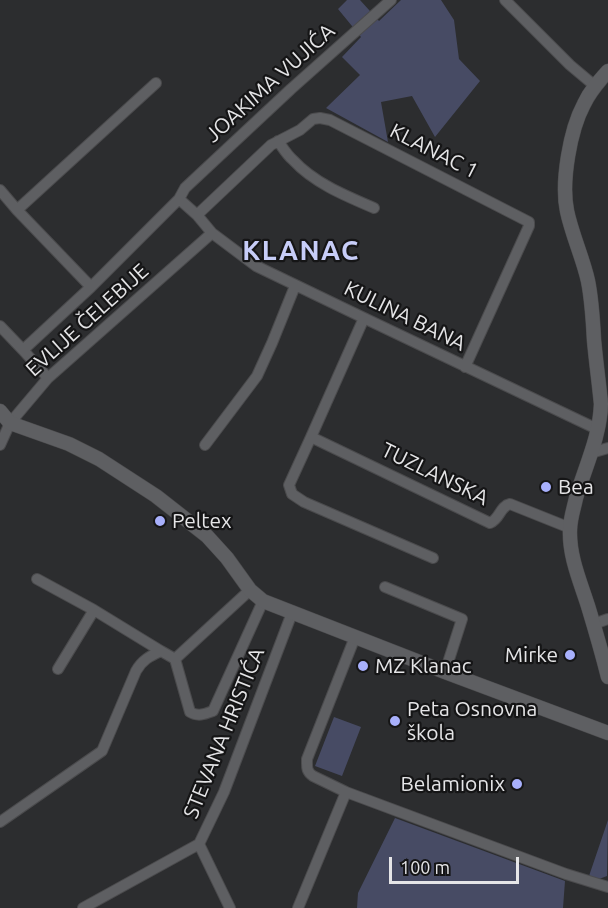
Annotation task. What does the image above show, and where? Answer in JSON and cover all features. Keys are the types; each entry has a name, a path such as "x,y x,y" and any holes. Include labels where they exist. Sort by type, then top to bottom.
{"street":[{"name":"JOAKIMA VUJIĆA","path":"23,350 91,287 179,199 185,188 391,0"},
{"path":"506,0 570,65 595,86"},
{"path":"608,70 583,105 578,118 566,171 565,190 567,211 588,279 602,420 581,482 570,528 571,547 608,677"},
{"path":"17,210 156,83"},
{"name":"KLANAC 1","path":"197,215 271,145 300,130 313,119 320,118 330,120 529,222 465,367"},
{"path":"278,141 291,159 304,171 347,196 374,208"},
{"path":"0,190 91,287"},
{"name":"KULINA BANA","path":"179,199 212,233 256,266 465,367 602,420"},
{"name":"EVLIJE ČELEBIJE","path":"0,445 10,423 48,378 212,233"},
{"path":"204,445 257,376 295,286"},
{"path":"364,318 289,485 292,494 304,502 433,558"},
{"path":"0,326 48,378"},
{"path":"0,411 10,423 69,444 99,459 156,496 207,536 227,558 250,590 263,601 606,733"},
{"name":"TUZLANSKA","path":"311,436 490,523 496,519 504,506 510,504 570,528"},
{"path":"591,453 608,448"},
{"path":"37,579 175,659 190,712 194,715 213,711 263,601"},
{"path":"385,587 462,619 445,672"},
{"path":"175,659 250,590"},
{"path":"58,669 94,610"},
{"name":"STEVANA HRISTIĆA","path":"83,908 199,844 224,792 292,613"},
{"path":"594,624 608,619"},
{"path":"355,637 307,759 308,772 346,792 566,874 608,887"},
{"path":"0,822 102,751 140,664 161,651"},
{"path":"298,908 346,792"},
{"path":"199,844 230,908"}],"shaded area":[{"path":"347,0 360,0 379,21 401,0 441,0 454,20 459,59 480,81 435,137 412,96 381,102 388,142 326,108 360,75 342,57 361,37 338,9"},
{"path":"334,717 361,727 342,776 315,766"},
{"path":"395,818 565,881 563,908 357,908 358,893"},
{"path":"608,820 607,876 599,879 589,876"}],"place":[{"name":"Bea","path":"546,487"},
{"name":"Peltex","path":"160,521"},
{"name":"Mirke","path":"570,655"},
{"name":"MZ Klanac","path":"363,666"},
{"name":"Peta Osnovna škola","path":"395,721"},
{"name":"Belamionix","path":"517,784"}],"district":[{"name":"KLANAC","path":"301,251"}]}
